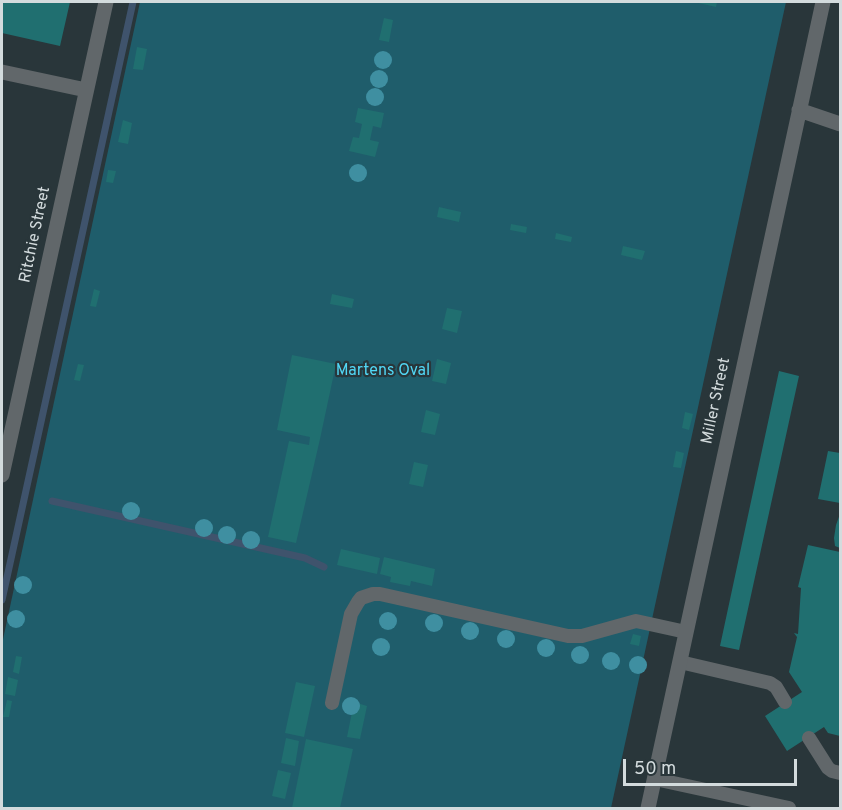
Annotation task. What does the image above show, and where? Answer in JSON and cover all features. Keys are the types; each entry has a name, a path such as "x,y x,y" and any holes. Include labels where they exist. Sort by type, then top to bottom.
{"street":[{"name":"Ritchie Street","path":"2,475 106,2"},
{"name":"Miller Street","path":"648,808 823,2"},
{"path":"2,72 86,90"},
{"path":"799,110 840,124"}],"lane":[{"path":"332,703 351,614 361,598 373,594 568,636 582,636 636,621 686,632"},
{"path":"680,662 770,683 776,687 785,702"},
{"path":"808,738 828,768 840,773"},
{"path":"655,779 789,808"}],"green space":[{"name":"Martens Oval","path":"140,2 786,2 611,808 2,808 2,644"}],"building":[{"path":"2,2 70,2 60,46 2,33"},
{"path":"694,2 717,2 716,7"},
{"path":"384,18 393,20 389,42 379,40"},
{"path":"137,47 147,49 143,70 133,69"},
{"path":"358,108 384,113 381,128 373,126 370,140 379,142 375,157 349,151 353,137 359,138 362,124 355,122"},
{"path":"123,120 132,123 128,144 118,142"},
{"path":"108,170 116,171 113,183 106,182"},
{"path":"439,207 461,212 459,222 437,217"},
{"path":"511,224 527,227 526,233 510,230"},
{"path":"556,233 572,237 571,242 555,239"},
{"path":"623,246 645,251 642,260 621,255"},
{"path":"94,289 100,291 96,307 90,306"},
{"path":"332,294 354,299 352,308 330,304"},
{"path":"447,308 462,311 457,333 442,329"},
{"path":"292,355 336,364 296,543 268,537 289,441 309,445 310,437 277,430"},
{"path":"437,359 451,363 446,384 432,381"},
{"path":"78,364 84,365 80,381 74,380"},
{"path":"779,371 799,376 739,650 720,646"},
{"path":"426,410 440,414 435,435 421,432"},
{"path":"685,412 693,414 689,430 682,428"},
{"path":"676,451 684,453 681,468 673,467"},
{"path":"828,451 840,453 840,503 818,499"},
{"path":"414,462 428,465 423,487 409,484"},
{"path":"840,514 840,548 835,546 834,538"},
{"path":"808,545 840,552 840,736 828,733 824,727 787,751 765,716 802,692 789,672 797,637 794,633 798,634 801,588 798,587"},
{"path":"341,549 380,558 377,574 337,565"},
{"path":"384,557 435,569 432,586 411,581 410,586 390,582 391,577 380,574"},
{"path":"633,634 641,636 639,646 630,644"},
{"path":"16,656 22,657 19,674 13,672"},
{"path":"8,677 18,680 15,696 5,694"},
{"path":"296,682 315,686 304,737 285,733"},
{"path":"7,700 12,701 9,717 3,717"},
{"path":"354,702 367,706 360,739 347,737"},
{"path":"286,738 299,741 295,766 281,763"},
{"path":"306,739 353,749 340,808 292,808"},
{"path":"278,770 291,773 285,799 272,796"}],"waterway":[{"path":"2,600 133,2"},
{"path":"52,501 305,558 324,567"}]}
